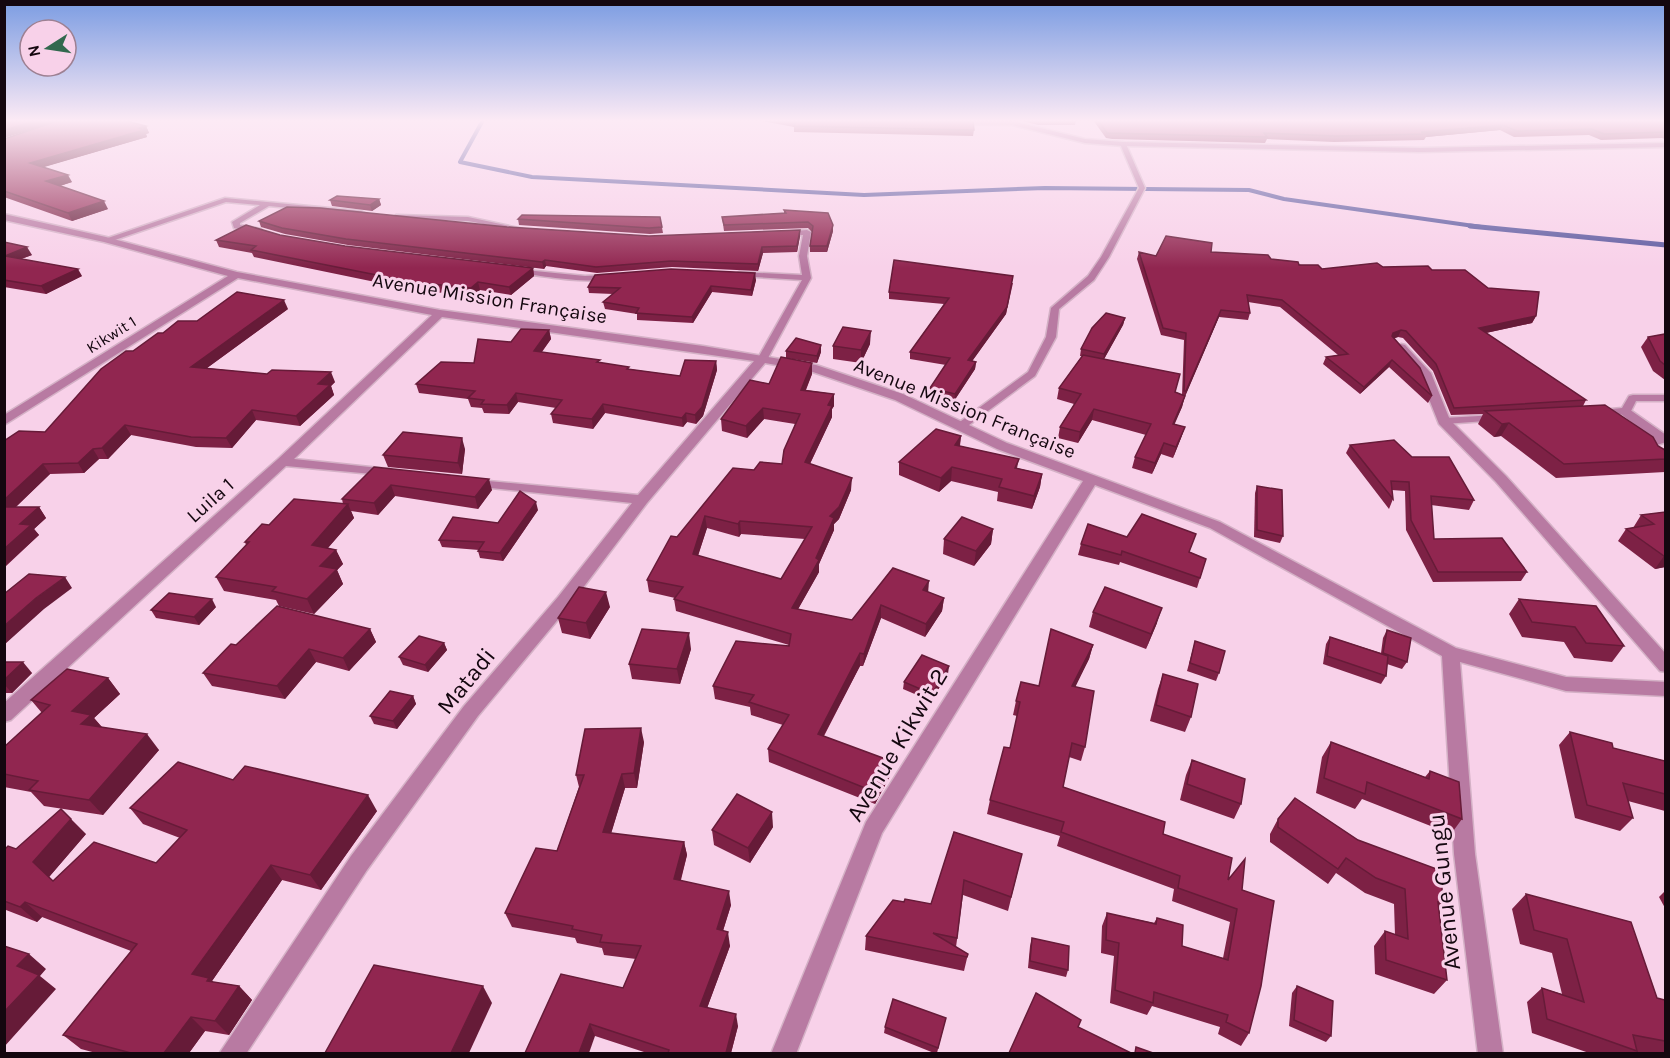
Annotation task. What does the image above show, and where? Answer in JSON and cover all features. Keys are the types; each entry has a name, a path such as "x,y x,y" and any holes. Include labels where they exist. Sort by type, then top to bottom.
{"street":[{"name":"Avenue Mission Française","path":"4,217 106,240 236,275 440,313 763,358 824,372 888,394 1002,446 1215,525 1451,653 1566,684 1589,687 1665,689"},
{"name":"Kikwit 1","path":"4,421 236,275"},
{"name":"Luila 1","path":"4,715 284,462 440,313"},
{"path":"1397,342 1425,373 1444,421 1501,479 1665,666"},
{"name":"Matadi","path":"231,1053 359,863 471,711 564,601 642,500 763,358"},
{"path":"1626,411 1662,439 1650,442 1655,455 1665,461"},
{"path":"284,462 399,474"},
{"path":"457,480 642,500"},
{"name":"Avenue Kikwit 2","path":"783,1053 873,829 1091,480"},
{"name":"Avenue Gungu","path":"1451,653 1454,738 1480,987 1491,1053"}],"lane":[{"path":"961,426 1032,374 1051,337 1055,308 1086,284 1109,249 1126,213 1142,188 1134,169"},
{"path":"106,240 225,200 367,213"},
{"path":"270,203 236,224 271,235"},
{"path":"389,217 468,219 528,230"},
{"path":"763,358 807,278 803,256 807,232 774,234"},
{"path":"505,270 585,278 617,276"},
{"path":"728,274 807,278"},
{"path":"1592,413 1626,411 1633,398 1665,398"},
{"path":"1444,421 1512,417"}],"building":[{"path":"4,169 50,169 68,175 46,181 104,201 68,213 4,191"},
{"path":"337,196 379,199 370,205 330,200"},
{"path":"287,207 320,208 507,227 649,236 800,230 797,246 762,247 758,264 671,261 596,267 346,239 282,228 259,221"},
{"path":"784,210 828,213 833,225 827,246 810,246 813,226 808,222 724,225 722,217 786,213"},
{"path":"522,215 660,217 662,227 518,219"},
{"path":"246,225 280,235 345,246 533,268 509,287 478,282 471,288 412,282 251,250 256,246 216,240"},
{"path":"1166,236 1212,243 1211,252 1268,255 1271,259 1298,262 1299,265 1318,265 1322,269 1377,263 1383,267 1428,266 1432,270 1465,270 1488,288 1539,292 1536,316 1479,328 1586,400 1454,408 1436,364 1406,331 1401,330 1393,333 1392,336 1420,368 1432,396 1392,360 1364,387 1326,357 1348,354 1282,300 1247,295 1250,313 1221,310 1186,391 1184,391 1186,333 1163,328 1139,252 1156,256"},
{"path":"4,242 27,247 5,256 78,269 41,286 4,280"},
{"path":"894,260 1013,276 1007,307 968,360 976,362 955,394 930,388 950,358 910,352 949,298 889,292"},
{"path":"671,269 755,273 751,290 711,286 692,317 636,313 639,308 603,302 620,288 588,287 595,275"},
{"path":"237,292 284,300 191,367 267,374 272,370 331,372 318,384 330,385 296,416 252,410 226,438 191,437 125,425 102,448 93,449 78,463 43,464 4,500 4,441 19,431 45,432 101,369 126,351 133,351 158,333 163,333 178,321 197,321"},
{"path":"1106,313 1125,318 1104,354 1081,349 1092,328"},
{"path":"843,327 871,331 861,350 833,346"},
{"path":"521,329 549,330 534,351 600,360 597,362 629,367 627,369 680,376 685,360 716,361 702,407 695,415 686,413 682,418 603,404 592,419 551,414 562,400 516,393 507,405 481,404 484,400 468,398 475,391 416,384 441,362 474,363 478,339 511,342"},
{"path":"1665,334 1665,365 1660,361 1648,337"},
{"path":"796,338 821,345 817,356 786,351"},
{"path":"1083,355 1180,374 1175,392 1185,396 1173,424 1185,427 1176,447 1164,443 1155,463 1135,457 1151,424 1094,409 1080,432 1060,427 1081,394 1059,388"},
{"path":"781,357 812,363 801,390 834,394 828,405 832,406 805,462 852,478 839,507 830,516 834,518 816,558 819,560 792,608 852,620 893,568 929,581 923,590 944,598 926,624 881,605 864,654 860,653 818,734 891,761 875,792 768,749 789,715 749,702 754,695 713,686 736,641 789,646 791,634 674,599 683,587 647,580 671,536 677,537 733,468 754,470 760,462 782,464 784,450 800,414 763,408 746,426 721,419 750,380 769,384","holes":["705,516 738,524 740,521 812,527 781,579 693,554"]},
{"path":"1605,405 1653,437 1658,446 1665,450 1665,459 1564,464 1509,423 1502,424 1485,411"},
{"path":"936,429 961,436 955,445 1019,459 1015,468 1042,474 1034,496 999,487 1002,479 952,467 941,478 899,462"},
{"path":"403,432 462,438 458,463 383,455"},
{"path":"1394,440 1412,457 1449,457 1474,500 1431,496 1434,539 1502,538 1527,572 1438,572 1411,520 1409,482 1391,481 1393,499 1350,445"},
{"path":"374,467 489,479 475,497 391,485 374,503 342,499"},
{"path":"1257,486 1282,490 1283,536 1257,530"},
{"path":"520,491 536,502 500,553 478,551 484,542 439,540 453,517 498,523"},
{"path":"294,499 348,504 312,545 336,550 320,566 337,569 307,599 272,591 276,587 216,577 249,542 245,542 262,524 269,525"},
{"path":"4,507 39,507 20,524 31,525 4,549"},
{"path":"1665,512 1664,556 1626,529 1654,524 1641,515"},
{"path":"1142,514 1196,534 1189,552 1206,559 1200,578 1122,551 1121,555 1081,544 1088,524 1127,537"},
{"path":"962,517 993,529 976,551 944,539"},
{"path":"29,574 65,577 4,626 4,594"},
{"path":"579,587 606,592 586,623 558,618"},
{"path":"1105,587 1162,608 1151,634 1093,612"},
{"path":"169,593 212,599 194,617 151,610"},
{"path":"1519,599 1596,606 1624,646 1586,643 1575,627 1532,622"},
{"path":"277,606 370,629 343,658 309,649 277,686 203,673 231,644 236,645"},
{"path":"642,629 689,633 677,669 629,664"},
{"path":"1051,629 1093,645 1072,686 1094,691 1085,747 1072,743 1063,787 1165,822 1163,834 1232,858 1228,880 1245,859 1242,890 1274,901 1261,986 1249,1033 1226,1022 1228,1015 1154,992 1153,1003 1115,990 1119,943 1106,940 1107,913 1156,924 1157,918 1183,925 1182,946 1228,960 1237,909 1178,888 1180,876 1061,832 1064,822 990,800 1004,747 1010,748 1020,702 1016,701 1021,682 1039,686"},
{"path":"1387,630 1411,638 1407,662 1383,653"},
{"path":"419,636 444,643 425,665 399,657"},
{"path":"1330,637 1388,656 1386,676 1327,656"},
{"path":"1195,641 1225,651 1219,673 1190,663"},
{"path":"922,655 949,666 932,694 904,682"},
{"path":"4,662 23,662 4,680"},
{"path":"67,669 108,678 72,711 91,715 81,724 147,734 89,800 29,790 38,781 4,774 4,747 50,705 31,700"},
{"path":"1163,674 1198,684 1191,717 1156,705"},
{"path":"390,691 413,696 393,721 370,716"},
{"path":"641,728 634,773 622,774 603,832 684,842 674,879 729,891 717,929 728,932 700,1006 736,1014 726,1053 668,1053 669,1050 590,1024 579,1053 525,1053 561,974 623,988 641,946 600,942 602,935 572,929 573,926 505,913 536,848 557,851 584,775 576,775 585,729"},
{"path":"1570,732 1612,743 1613,748 1665,761 1665,794 1623,783 1633,818 1587,805"},
{"path":"1331,742 1429,779 1430,771 1459,782 1462,819 1367,782 1365,794 1324,778"},
{"path":"1192,760 1245,779 1241,804 1187,784"},
{"path":"178,762 233,780 245,766 368,795 310,875 271,865 192,974 209,978 207,981 239,986 215,1021 191,1017 164,1053 131,1053 63,1035 137,944 25,902 20,907 4,901 4,850 8,846 16,849 61,809 71,819 33,862 53,881 94,842 156,863 187,830 130,808"},
{"path":"737,794 772,812 748,848 712,830"},
{"path":"1295,798 1358,840 1442,871 1442,904 1438,902 1447,980 1386,960 1385,931 1408,939 1405,889 1376,878 1346,858 1338,869 1278,827 1278,819"},
{"path":"954,832 1022,854 1011,897 964,880 957,938 933,933 968,954 967,957 866,936 893,900 904,902 905,899 931,904"},
{"path":"1526,894 1631,922 1657,998 1665,1000 1665,1041 1633,1035 1637,1051 1547,1019 1542,988 1584,1002 1567,939 1534,930"},
{"path":"1032,938 1069,946 1068,970 1030,961"},
{"path":"4,946 29,954 17,966 39,975 4,1012"},
{"path":"374,965 483,986 451,1053 325,1053"},
{"path":"1297,986 1333,1001 1331,1036 1294,1020"},
{"path":"1036,993 1081,1020 1078,1027 1131,1053 1009,1053"},
{"path":"893,999 946,1018 938,1048 885,1027"},
{"path":"1136,1047 1153,1053 1135,1053"}],"waterway":[{"path":"495,169 532,177 864,195 1045,188 1249,190 1284,199 1481,227"},
{"path":"1470,226 1666,245"}]}
